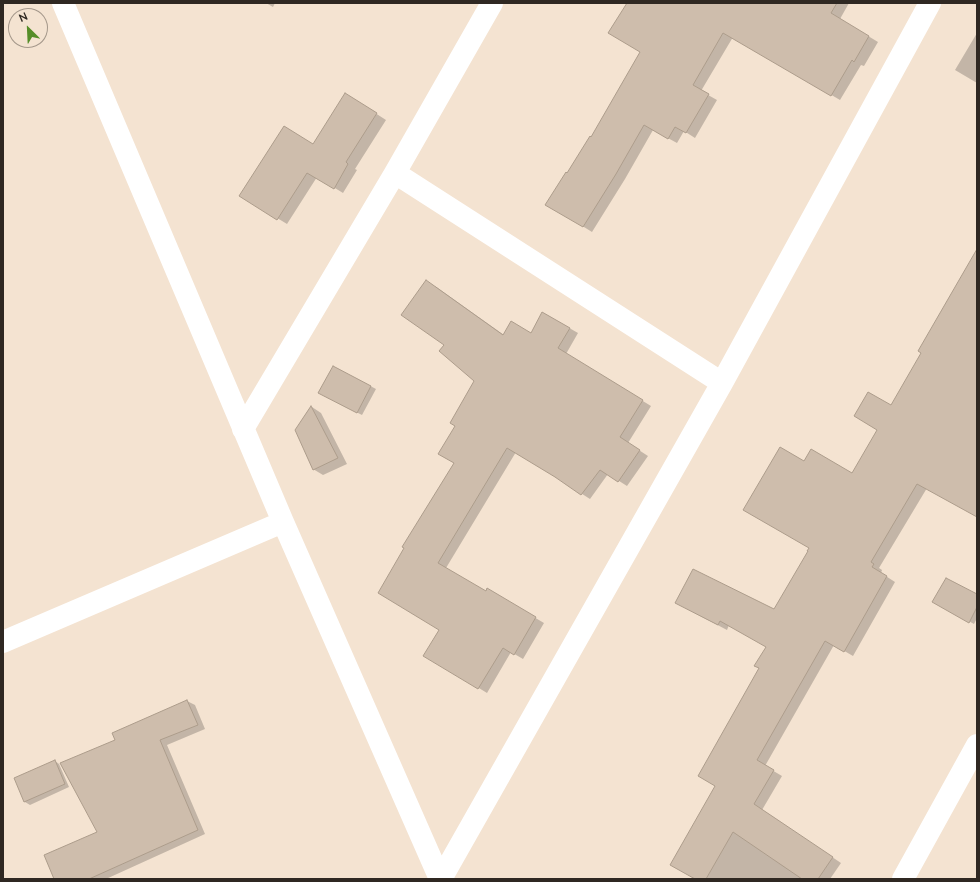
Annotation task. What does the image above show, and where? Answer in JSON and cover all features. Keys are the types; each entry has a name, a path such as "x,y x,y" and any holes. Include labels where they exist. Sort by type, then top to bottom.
{"street":[{"path":"64,3 283,522 441,879"},
{"path":"243,429 395,173 492,3"},
{"path":"441,879 722,383 930,3"},
{"path":"395,173 722,383"},
{"path":"3,642 283,522"},
{"path":"903,879 977,745"}],"building":[{"path":"627,3 837,3 831,13 869,36 854,62 852,60 831,96 723,33 693,85 709,94 686,133 675,127 668,139 644,125 583,227 545,205 590,136 591,137 640,52 608,33"},
{"path":"345,93 377,113 346,162 348,164 334,189 307,173 277,220 239,196 284,126 313,144"},
{"path":"977,249 977,517 917,484 871,562 874,564 872,567 887,576 844,652 825,641 757,760 774,770 754,804 833,857 818,879 802,879 733,832 706,879 695,879 670,865 715,786 698,776 759,668 754,666 766,647 720,621 718,625 675,603 693,569 774,609 809,548 743,510 780,447 804,461 811,449 852,473 877,430 854,416 868,392 891,405 921,353 918,351"},
{"path":"426,280 503,335 511,321 531,333 542,312 570,328 558,348 643,400 620,437 640,450 618,482 600,470 581,495 555,477 507,448 438,563 486,591 487,588 536,617 514,655 503,648 478,689 423,656 439,630 378,593 404,548 402,547 454,463 438,454 455,426 450,423 474,381 439,351 444,345 401,315"},
{"path":"333,366 371,386 357,413 318,393"},
{"path":"311,406 338,458 313,470 295,430"},
{"path":"946,578 977,594 977,607 969,623 932,602"},
{"path":"187,700 198,725 160,740 198,830 89,879 54,879 44,855 97,832 60,763 115,740 112,733"},
{"path":"55,760 65,784 24,802 14,778"}]}
